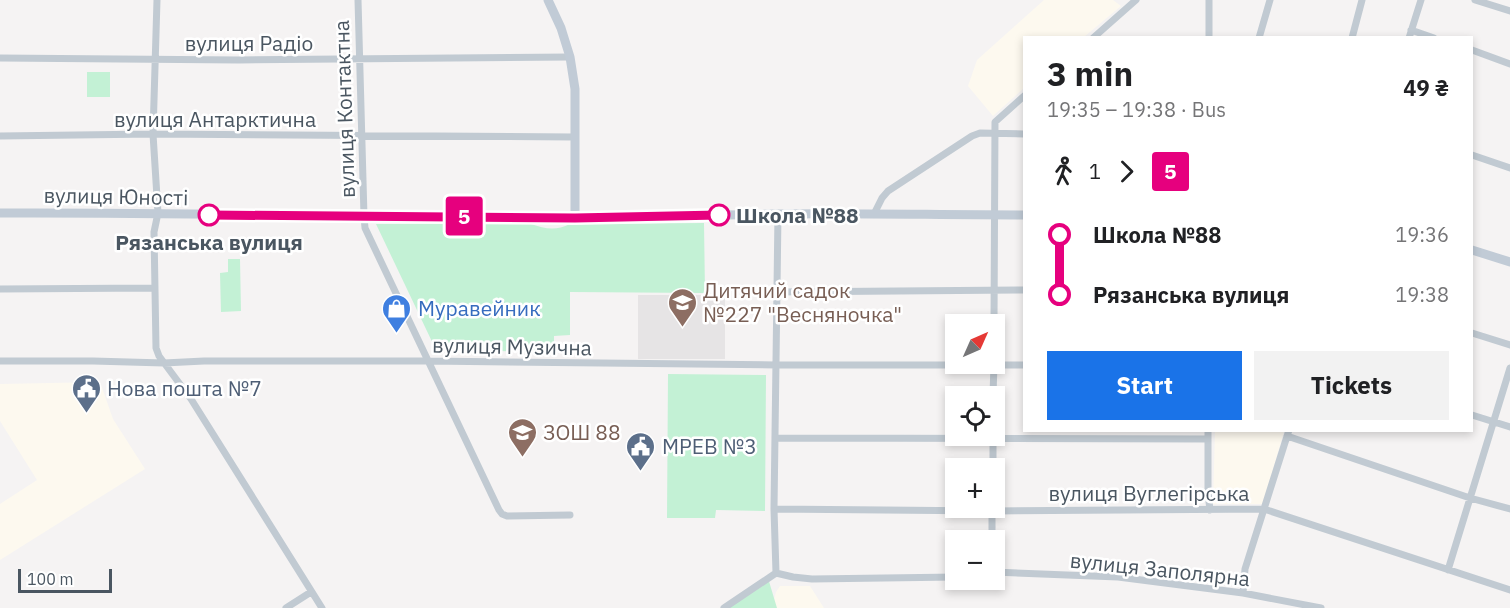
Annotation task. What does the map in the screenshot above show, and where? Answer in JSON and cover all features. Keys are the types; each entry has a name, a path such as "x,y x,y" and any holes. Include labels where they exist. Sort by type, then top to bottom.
{"street":[{"path":"157,0 153,134 158,213 154,232 156,348 159,356 191,399 322,608"},
{"name":"вулиця Контактна","path":"358,0 365,228 499,510 507,516 570,515"},
{"path":"549,0 570,57 575,89 575,218"},
{"path":"1095,36 1136,0"},
{"path":"1209,0 1209,36"},
{"path":"1259,36 1270,0"},
{"path":"1353,36 1362,0"},
{"path":"1410,34 1421,0"},
{"path":"1475,0 1510,11"},
{"path":"1473,50 1510,64"},
{"name":"вулиця Радіо","path":"0,58 570,57"},
{"path":"994,314 995,122 1023,97"},
{"path":"874,214 888,191 972,136 980,133 1023,134"},
{"name":"вулиця Антарктична","path":"0,136 153,134 574,137"},
{"path":"1473,155 1510,168"},
{"name":"вулиця Юності","path":"0,213 575,218 778,214 1023,215"},
{"path":"776,573 774,508 778,214"},
{"path":"1473,250 1510,262"},
{"path":"0,289 154,288"},
{"path":"777,292 1023,291"},
{"path":"1473,333 1510,345"},
{"name":"вулиця Музична","path":"0,361 945,364"},
{"name":"вулиця Музична","path":"1005,364 1023,365"},
{"path":"1448,570 1510,368"},
{"path":"1473,415 1510,426"},
{"path":"1208,432 1210,510"},
{"path":"1243,593 1245,569 1288,433 1470,498 1510,509"},
{"path":"775,438 945,436"},
{"path":"1005,436 1208,439"},
{"name":"вулиця Вуглегірська","path":"774,508 945,509"},
{"name":"вулиця Вуглегірська","path":"1005,509 1264,509 1510,590"},
{"name":"вулиця Заполярна","path":"1005,572 1118,577 1243,593 1321,608"},
{"path":"724,608 776,573 812,579 945,577"},
{"path":"286,608 311,592"}],"shaded area":[{"path":"1044,0 1113,0 1121,6 1085,36 1023,36 1023,89 993,116 968,86 977,60"},
{"name":"Дитячий садок №227 \"Весняночка\"","path":"638,295 725,295 725,359 638,359"},
{"path":"100,382 113,419 145,469 0,560 0,504 37,480 0,421 0,384"},
{"path":"1215,432 1284,432 1263,504 1213,504"},
{"path":"780,586 810,586 824,608 772,608"}],"green space":[{"path":"87,72 110,72 110,97 87,97"},
{"path":"704,223 705,293 570,292 570,335 554,336 554,352 436,350 376,224 531,224 560,228 570,224"},
{"path":"228,259 240,259 241,311 221,312 220,273 228,272"},
{"path":"668,374 766,375 765,511 716,510 715,518 667,518"},
{"path":"768,578 777,608 724,608"}],"bus line":[{"name":"5","path":"209,215 575,218 719,215"}],"place":[{"name":"Рязанська вулиця","path":"209,215"},
{"name":"Школа №88","path":"719,215"},
{"name":"Дитячий садок №227 \"Весняночка\"","path":"682,328"},
{"name":"Муравейник","path":"397,334"},
{"name":"Нова пошта №7","path":"86,414"},
{"name":"ЗОШ 88","path":"522,458"},
{"name":"МРЕВ №3","path":"641,472"}]}
